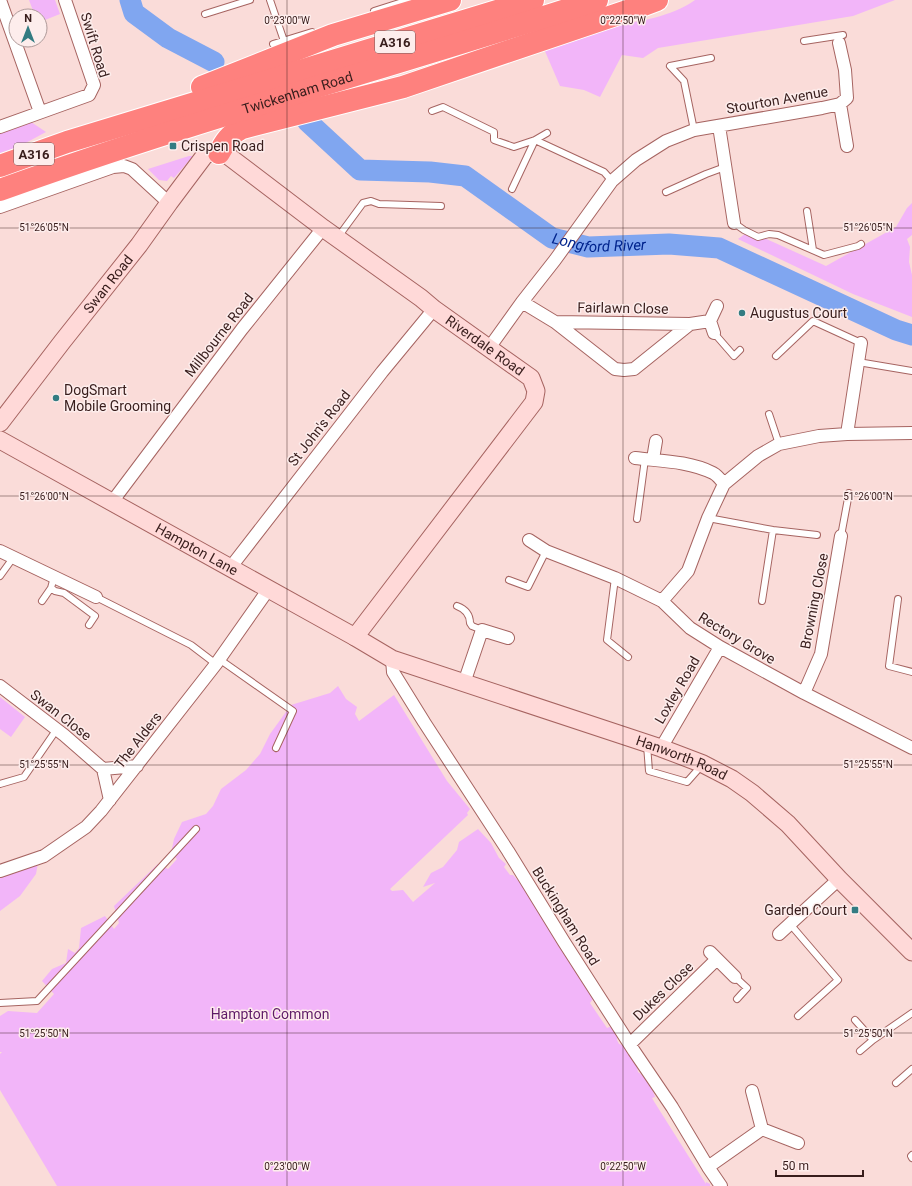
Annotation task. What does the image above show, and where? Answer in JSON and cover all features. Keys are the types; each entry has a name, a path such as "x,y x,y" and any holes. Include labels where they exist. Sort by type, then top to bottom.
{"highway":[{"path":"67,142 333,35 450,0"},
{"name":"Twickenham Road","path":"0,190 76,163 316,86 597,0"},
{"path":"219,153 230,135 242,128 403,87 541,18 633,9 657,0"},
{"name":"Twickenham Road","path":"0,166 67,142 541,18"}],"street":[{"path":"0,0 40,112"},
{"name":"Swift Road","path":"0,127 89,95 94,85 65,0"},
{"name":"Stourton Avenue","path":"488,348 555,260 612,181 636,160 666,141 694,130 840,104 847,98 840,38"},
{"name":"Stourton Avenue","path":"840,104 847,146"},
{"name":"Stourton Avenue","path":"719,126 734,223"},
{"name":"Swan Road","path":"0,423 139,245 205,155 209,153 219,153"},
{"name":"Riverdale Road","path":"219,153 227,155 323,228 531,378 536,390 534,402 355,636"},
{"path":"0,207 113,167 124,166 132,170 169,203"},
{"name":"Millbourne Road","path":"112,502 242,329 323,228"},
{"name":"Fairlawn Close","path":"522,302 555,322 615,369 634,369 690,324"},
{"path":"714,332 710,320 717,306"},
{"name":"St John's Road","path":"230,568 377,378 434,308"},
{"name":"Fairlawn Close","path":"555,322 690,324 710,320"},
{"path":"847,434 861,343"},
{"path":"662,601 688,571 708,518 724,484 758,456 779,444 819,436 912,433"},
{"name":"Hampton Lane","path":"0,440 268,590 355,636 392,659"},
{"path":"656,441 644,459 688,464 714,473 724,484"},
{"name":"Browning Close","path":"804,693 821,654 841,536"},
{"name":"Rectory Grove","path":"529,540 546,551 615,578 662,601 690,628 720,647 804,693 912,748"},
{"path":"0,551 52,582 96,597"},
{"name":"The Alders","path":"0,871 44,856 86,827 102,811 218,661 268,590"},
{"path":"464,683 482,630 508,638"},
{"name":"Loxley Road","path":"654,745 720,647"},
{"name":"Hanworth Road","path":"392,659 654,745 703,764 732,779 752,793 788,824 839,879 912,952"},
{"name":"Buckingham Road","path":"392,659 392,672 508,851 630,1044 672,1107 721,1186"},
{"name":"Swan Close","path":"0,686 57,729 103,769"},
{"path":"110,800 103,769 137,766"},
{"path":"779,934 839,879"},
{"name":"Dukes Close","path":"630,1044 714,956 735,977"},
{"path":"752,1091 762,1129"},
{"path":"708,1167 762,1129"},
{"path":"762,1129 798,1143"}],"lane":[{"path":"205,14 250,0"},
{"path":"270,0 284,41"},
{"path":"365,15 409,0"},
{"path":"274,44 320,29"},
{"path":"804,41 840,38"},
{"path":"694,130 684,82 670,66 711,58"},
{"path":"432,111 443,107 494,132 494,140 514,147 535,140 547,133"},
{"path":"535,140 604,172 612,181"},
{"path":"512,189 535,140"},
{"path":"666,192 725,167"},
{"path":"338,238 363,203 371,201 379,204 441,206"},
{"path":"807,211 813,250"},
{"path":"734,223 758,237 769,234 778,235 824,255 861,244"},
{"path":"776,356 813,321 861,343"},
{"path":"714,332 734,356 740,350"},
{"path":"858,362 912,371"},
{"path":"769,414 779,444"},
{"path":"637,519 644,459"},
{"path":"841,536 849,493"},
{"path":"708,518 773,530 817,535"},
{"path":"762,601 773,530"},
{"path":"509,580 528,587 546,551"},
{"path":"0,576 13,558"},
{"path":"615,578 607,640 628,657"},
{"path":"42,601 52,582"},
{"path":"52,582 55,591 64,593 95,616 89,625"},
{"path":"96,597 191,645 218,661 293,711 276,748"},
{"path":"898,599 889,666 912,672"},
{"path":"457,606 467,612 472,626 482,630"},
{"path":"0,784 24,777 57,729"},
{"path":"654,745 649,771 687,782 703,764"},
{"path":"0,1003 37,1001 196,829"},
{"path":"790,924 838,980 798,1016"},
{"path":"735,977 747,988 737,999"},
{"path":"860,1051 873,1040 912,1013"},
{"path":"855,1020 873,1040"},
{"path":"896,1083 912,1069"}],"green space":[{"path":"29,0 55,0 60,14 48,19 48,8 32,8"},
{"path":"695,0 895,0 853,16 658,48 643,58 622,55 600,97 584,90 560,86 544,49 611,27 665,15"},
{"path":"31,122 46,132 20,146 0,153 0,133"},
{"path":"193,156 174,178 171,176 167,181 159,180 148,169"},
{"path":"912,203 912,235 907,239 910,247 909,262 912,275 912,317 853,294 738,239 749,231 826,266 896,227 907,208"},
{"name":"Hampton Common","path":"338,686 346,699 357,707 355,714 359,721 394,695 447,781 470,809 467,813 468,815 390,889 392,891 403,890 413,902 435,883 423,887 431,873 443,867 457,850 459,842 478,829 491,843 499,858 506,864 504,867 510,875 513,875 522,885 532,889 540,902 545,923 557,930 593,999 590,1003 607,1028 612,1026 617,1034 619,1044 626,1046 635,1057 638,1072 649,1080 655,1097 652,1098 706,1184 706,1182 710,1184 710,1186 57,1186 0,1090 0,1054 2,1052 0,1052 0,1016 8,1011 37,1013 54,994 42,981 52,969 66,963 68,949 75,953 79,948 81,928 105,916 114,929 119,923 114,906 158,864 168,869 177,859 171,853 174,839 182,822 206,814 213,806 221,789 246,770 260,754 270,734 291,705 330,693"},
{"path":"0,697 25,717 11,737 0,729"},
{"path":"38,863 36,874 20,896 0,911 0,875"}],"waterway":[{"name":"Longford River","path":"130,0 134,13 168,38 214,62"},
{"name":"Longford River","path":"307,121 360,170 430,172 465,176 552,238 588,247 669,244 719,248 896,330 912,335"}],"place":[{"name":"Crispen Road","path":"173,146"},
{"name":"Augustus Court","path":"742,313"},
{"name":"DogSmart Mobile Grooming","path":"56,398"},
{"name":"Garden Court","path":"855,910"}]}
